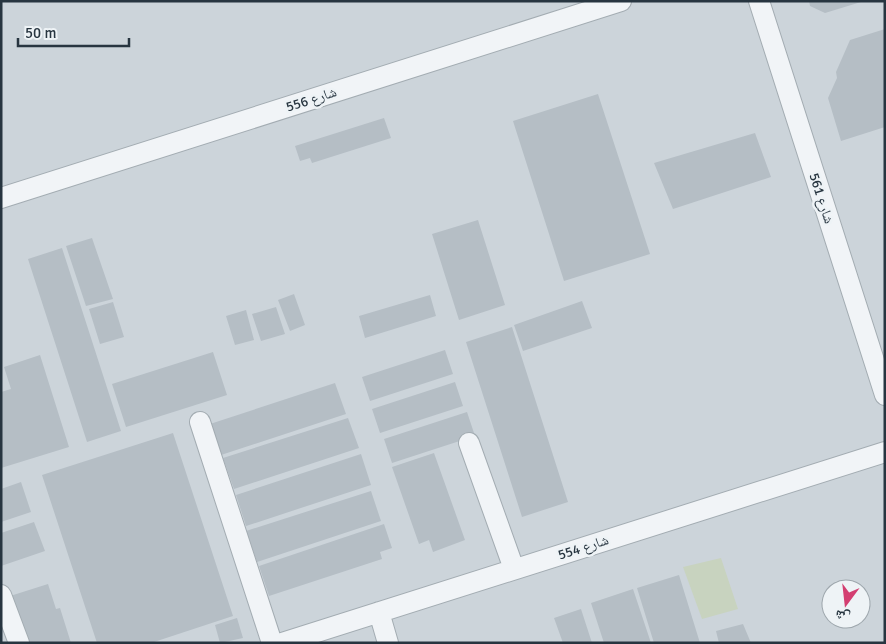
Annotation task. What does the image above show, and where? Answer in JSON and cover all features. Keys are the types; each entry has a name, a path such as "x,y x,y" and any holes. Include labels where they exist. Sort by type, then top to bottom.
{"street":[{"name":"شارع 556","path":"1,198 621,1"},
{"name":"شارع 561","path":"758,1 885,395"},
{"path":"200,422 272,643"},
{"path":"469,443 514,569"},
{"name":"شارع 554","path":"282,643 885,452"},
{"path":"1,595 19,643"},
{"path":"379,612 388,643"}],"shaded area":[{"path":"1,1 885,1 885,643 1,643"}],"green space":[{"path":"721,558 738,609 702,619 683,567"}],"building":[{"path":"809,1 861,2 825,13 810,6"},
{"path":"885,29 885,127 841,141 828,98 837,78 836,72 850,40"},
{"path":"598,94 650,254 564,281 513,121"},
{"path":"384,118 391,138 312,163 310,158 300,161 295,146"},
{"path":"755,133 771,177 673,209 654,163"},
{"path":"478,220 505,305 459,320 432,234"},
{"path":"92,238 113,299 86,306 66,246"},
{"path":"62,248 121,431 87,442 28,259"},
{"path":"294,294 305,325 290,331 278,300"},
{"path":"430,295 436,316 365,338 359,316"},
{"path":"582,301 592,328 523,351 514,325"},
{"path":"113,302 124,337 100,344 89,309"},
{"path":"276,307 285,334 261,341 252,314"},
{"path":"246,310 254,340 235,345 226,316"},
{"path":"512,327 568,502 522,517 466,342"},
{"path":"445,350 453,374 370,401 362,377"},
{"path":"213,352 227,395 126,427 112,384"},
{"path":"40,355 69,447 1,468 1,392 11,389 4,367"},
{"path":"455,382 463,406 380,433 372,409"},
{"path":"335,383 346,414 221,455 210,424"},
{"path":"467,412 475,436 392,463 384,439"},
{"path":"348,418 359,448 234,489 223,458"},
{"path":"173,433 233,616 151,643 97,643 42,475"},
{"path":"434,453 465,540 433,552 429,540 419,544 392,467"},
{"path":"361,454 371,485 246,526 236,495"},
{"path":"21,482 31,512 1,522 1,489"},
{"path":"371,491 381,521 257,562 246,531"},
{"path":"34,522 45,551 1,566 1,533"},
{"path":"384,524 392,548 380,552 382,559 269,596 259,566"},
{"path":"679,575 700,643 654,643 637,588"},
{"path":"48,584 56,609 60,608 71,643 22,643 7,597"},
{"path":"633,589 651,643 604,643 591,603"},
{"path":"581,609 592,643 563,643 554,618"},
{"path":"237,618 243,638 220,643 215,625"},
{"path":"743,624 751,643 719,643 716,631"}]}
